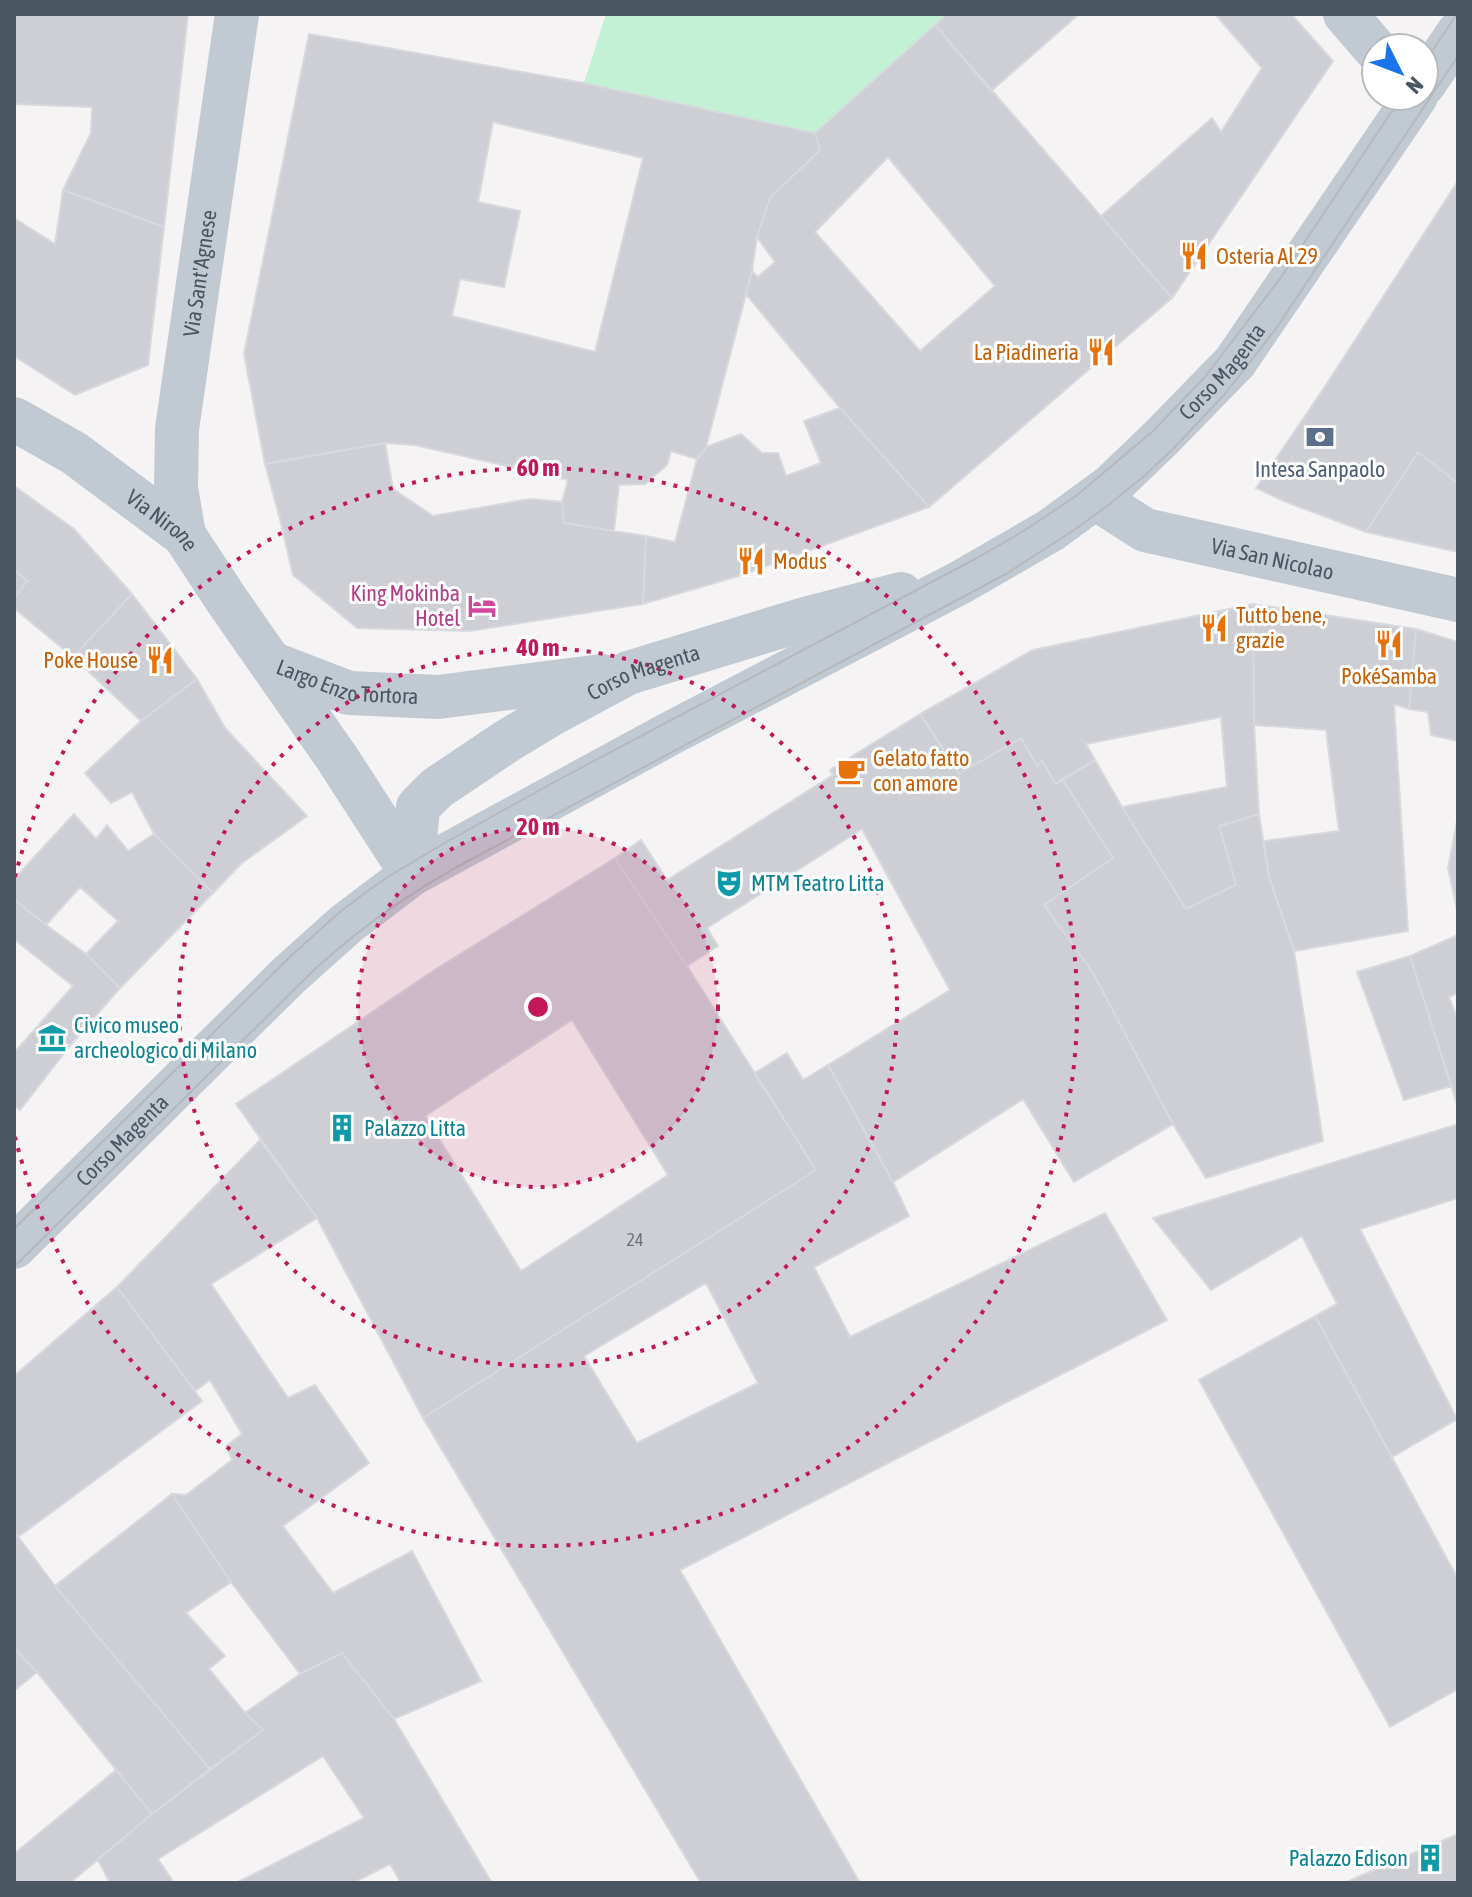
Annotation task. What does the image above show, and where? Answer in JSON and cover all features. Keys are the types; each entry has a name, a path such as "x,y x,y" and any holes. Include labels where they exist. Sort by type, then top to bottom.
{"street":[{"name":"Via Sant'Agnese","path":"184,535 176,488 177,429 237,14"},
{"path":"1345,14 1360,32"},
{"name":"Corso Magenta","path":"1440,59 1458,33"},
{"name":"Corso Magenta","path":"14,1247 288,976 346,924 412,874 671,733 961,582 1051,530 1111,486 1235,362 1404,112"},
{"name":"Via Nirone","path":"14,419 74,453 184,535 271,663"},
{"name":"Via San Nicolao","path":"1095,498 1145,530 1458,600"},
{"name":"Corso Magenta","path":"412,874 418,807 437,788 507,741 628,673 805,619 961,582"},
{"name":"Largo Enzo Tortora","path":"271,663 349,693 438,697 628,673"},
{"name":"Largo Enzo Tortora","path":"271,663 412,874"}],"green space":[{"path":"606,14 947,14 815,133 584,83"}],"building":[{"path":"14,14 188,14 164,227 63,190 91,133 92,107 14,104"},
{"path":"947,14 1079,14 991,91 935,25"},
{"path":"1215,14 1291,14 1333,61 1172,298 1101,216 1212,118 1221,132 1262,68"},
{"path":"935,25 1172,298 929,507 840,408 746,294 752,271 758,277 775,262 757,237 770,198 820,150 815,133","holes":["888,157 995,286 920,351 815,232"]},
{"path":"309,34 584,83 815,133 820,150 770,198 757,237 752,271 706,447 697,459 671,451 667,465 645,484 619,485 614,531 564,523 562,502 568,480 415,445 385,443 265,464 244,354","holes":["493,122 643,158 595,352 452,316 460,279 504,287 520,211 478,202"]},
{"path":"1458,181 1458,483 1418,452 1366,532 1256,488 1324,388"},
{"path":"63,190 164,227 148,365 75,395 14,356 14,218 55,244"},
{"path":"840,408 929,507 742,575 643,604 646,536 675,542 697,459 706,447 741,434 762,453 778,453 786,476 821,463 804,421"},
{"path":"385,443 393,489 433,516 530,499 562,502 564,523 646,536 643,604 470,631 357,628 293,575 265,464"},
{"path":"1418,452 1458,483 1458,552 1366,532"},
{"path":"14,486 74,529 132,594 73,657 14,608 14,599 27,581 14,569"},
{"path":"14,569 27,581 14,599"},
{"path":"132,594 197,679 141,721 73,657"},
{"path":"1253,604 1254,725 1259,814 1219,826 1236,885 1186,909 1122,807 1227,787 1221,717 1086,744 1095,760 1056,784 1042,761 1037,766 1021,738 959,774 920,714 1033,650"},
{"path":"1253,604 1416,629 1409,709 1394,704 1408,931 1294,951 1269,877 1264,841 1339,831 1326,730 1254,725"},
{"path":"1416,629 1458,642 1458,741 1431,735 1428,712 1409,709"},
{"path":"197,679 225,728 307,816 242,863 213,893 154,834 132,792 111,803 85,773 141,721"},
{"path":"920,714 959,774 1021,738 1037,766 1042,761 1056,784 1062,779 1113,858 1044,905 1093,973 1173,1124 1074,1182 1023,1099 893,1182 828,1065 950,990 862,829 707,928 718,946 687,966 615,858 641,840 667,880 833,775 830,770"},
{"path":"1095,760 1186,909 1236,885 1219,826 1259,814 1269,877 1294,951 1323,1141 1206,1178 1173,1124 1093,973 1044,905 1113,858 1062,779"},
{"path":"74,814 96,839 107,825 128,851 154,834 213,893 120,988 86,954 118,921 80,887 46,925 14,899 14,879"},
{"path":"1458,821 1458,914 1448,868"},
{"name":"Palazzo Litta","path":"615,858 816,1170 423,1418 317,1218 236,1104 436,969","holes":["572,1020 668,1175 521,1271 425,1116"]},
{"path":"14,899 86,954 120,988 20,1110 14,1105 14,1053 73,986 14,939"},
{"path":"1458,935 1458,993 1449,997 1458,1020 1458,1107 1410,956"},
{"path":"1410,956 1451,1086 1404,1100 1357,972"},
{"path":"787,1053 803,1080 828,1065 909,1216 814,1267 850,1337 1105,1213 1167,1320 680,1570 860,1883 701,1883 423,1418 816,1170 755,1073","holes":["706,1283 758,1383 637,1443 584,1356"]},
{"path":"1458,1124 1458,1198 1360,1229 1457,1419 1392,1457 1315,1316 1337,1304 1302,1236 1211,1290 1153,1218"},
{"path":"260,1140 317,1218 211,1284 288,1398 315,1385 369,1463 283,1526 333,1593 412,1551 481,1681 394,1719 342,1653 300,1674 231,1582 172,1494 186,1495 232,1460 226,1446 242,1434 210,1380 195,1391 117,1287"},
{"path":"117,1287 202,1401 18,1537 14,1531 14,1376"},
{"path":"1315,1316 1458,1579 1458,1689 1390,1727 1199,1380"},
{"path":"172,1494 231,1582 186,1613 225,1656 209,1669 263,1730 210,1769 55,1586"},
{"path":"14,1531 55,1586 210,1769 152,1814 14,1648"},
{"path":"14,1648 37,1672 14,1691"},
{"path":"342,1653 394,1719 492,1883 401,1883 390,1864 353,1883 236,1883 364,1818 323,1756 158,1859 174,1883 110,1883 98,1860 152,1814 263,1730 245,1713 300,1674"},
{"path":"116,1770 152,1814 70,1883 14,1883 14,1854"},
{"name":"Palazzo Edison","path":"1458,1834 1458,1883 1344,1883"}],"tram line":[{"path":"1440,39 1457,14"},
{"path":"14,1267 315,969 387,911 466,862 1006,574 1074,530 1143,477 1224,395 1275,330 1458,56"},
{"path":"14,1229 293,954 369,890 443,844 558,780 977,558 1076,496 1153,431 1205,377 1282,276 1391,112"}],"place":[{"name":"Osteria Al 29","path":"1194,256"},
{"name":"La Piadineria","path":"1101,352"},
{"name":"Intesa Sanpaolo","path":"1320,437"},
{"name":"Modus","path":"751,561"},
{"name":"King Mokinba Hotel","path":"482,606"},
{"name":"Tutto bene, grazie","path":"1214,628"},
{"name":"PokéSamba","path":"1389,644"},
{"name":"Poke House","path":"160,660"},
{"name":"Gelato fatto con amore","path":"851,771"},
{"name":"MTM Teatro Litta","path":"729,883"},
{"name":"Civico museo archeologico di Milano","path":"52,1038"},
{"name":"Palazzo Litta","path":"342,1128"},
{"name":"Palazzo Edison","path":"1430,1858"}]}
